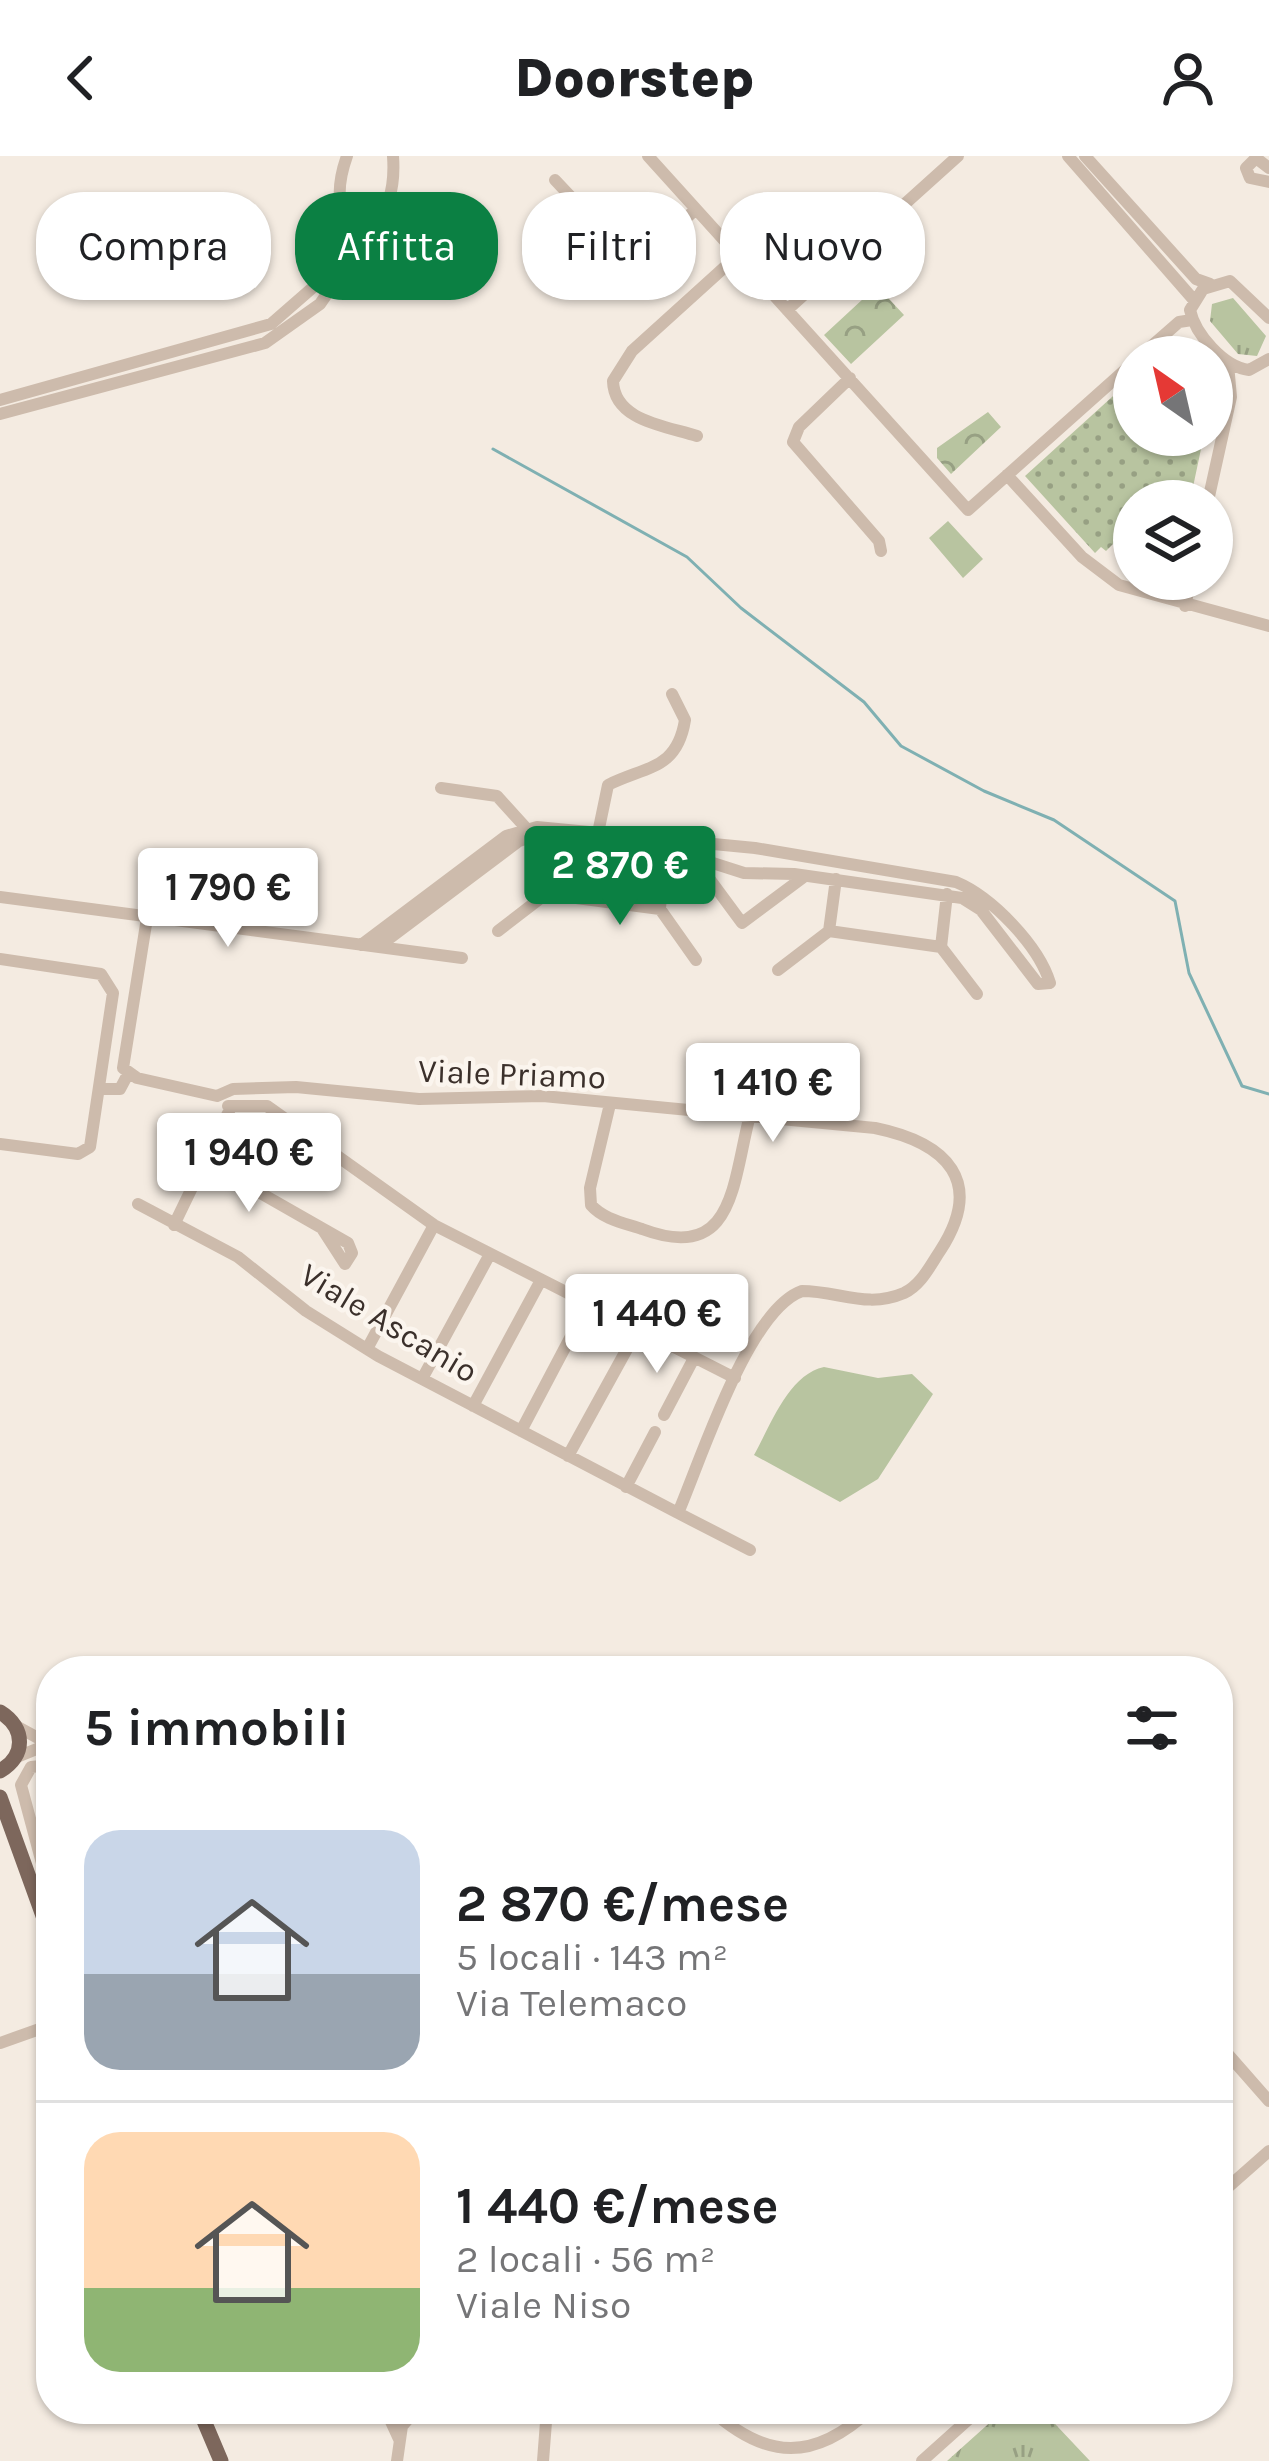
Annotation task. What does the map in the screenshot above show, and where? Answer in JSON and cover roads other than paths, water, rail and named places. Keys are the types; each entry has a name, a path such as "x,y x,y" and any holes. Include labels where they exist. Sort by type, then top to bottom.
{"main road":[{"path":"0,1712 16,1726 9,1764 13,1821"},
{"path":"0,1797 13,1821 36,1892"},
{"path":"206,2424 221,2461"}],"street":[{"path":"340,192 347,156"},
{"path":"389,192 393,156"},
{"path":"648,156 681,192"},
{"path":"787,310 958,156"},
{"path":"1068,156 1193,299 1192,320 1205,336"},
{"path":"1085,156 1196,279 1211,285 1233,282 1269,318"},
{"path":"555,180 566,192"},
{"path":"696,209 720,235"},
{"path":"697,436 629,413 615,397 613,381 632,351 720,271"},
{"path":"1193,299 1211,285"},
{"path":"0,400 271,324 304,300"},
{"path":"0,414 265,343 300,322 323,300"},
{"path":"778,300 968,510 1113,381"},
{"path":"1163,336 1179,322 1192,320"},
{"path":"1233,395 1261,367"},
{"path":"850,378 799,427 793,442 880,541 881,551"},
{"path":"1007,475 1101,573 1136,593 1269,626"},
{"path":"1185,606 1186,600"},
{"path":"598,833 608,785 662,766 674,755 686,720 672,694"},
{"path":"441,788 497,796 526,827"},
{"path":"361,945 526,827 770,852 864,876 947,894 977,907 1037,984 1048,986 1048,975 1025,944 974,890 946,879 864,876 836,879 767,875 694,857 555,838 524,838 480,862 378,947"},
{"path":"497,931 546,893 555,838"},
{"path":"730,868 735,848"},
{"path":"767,875 774,864 770,852"},
{"path":"664,854 659,909 696,960"},
{"path":"694,857 742,923 805,876"},
{"path":"830,931 836,879"},
{"path":"546,893 659,909"},
{"path":"947,894 941,947 977,994"},
{"path":"0,897 462,958"},
{"path":"101,1089 120,1089 128,1074 122,1059 148,918"},
{"path":"778,970 830,931 941,947"},
{"path":"0,959 99,974 110,980 113,998 93,1139 86,1152 0,1144"},
{"path":"128,1074 218,1096 230,1109"},
{"path":"268,1106 270,1088"},
{"name":"Viale Priamo","path":"218,1096 233,1089 270,1088 419,1099 531,1096 863,1126 899,1134 944,1162 964,1200 956,1227 914,1286 864,1301 812,1291 790,1296 770,1317 735,1378"},
{"path":"610,1104 590,1188 591,1205 620,1222 687,1241 705,1234 723,1209 748,1119"},
{"path":"230,1109 268,1106 434,1225 735,1378 677,1513"},
{"path":"174,1225 230,1109"},
{"path":"206,1162 323,1230"},
{"name":"Viale Ascanio","path":"139,1204 238,1257 306,1311 367,1349 750,1550"},
{"path":"367,1349 434,1225"},
{"path":"422,1379 490,1254"},
{"path":"473,1406 541,1280"},
{"path":"521,1431 589,1304"},
{"path":"568,1456 638,1329"},
{"path":"664,1415 694,1358"},
{"path":"626,1487 655,1432"},
{"path":"16,1726 36,1737"},
{"path":"9,1764 36,1751"},
{"path":"36,1767 21,1784 36,1840"},
{"path":"0,2043 36,2030"},
{"path":"1233,2060 1269,2101"},
{"path":"1233,2183 1269,2151"},
{"path":"390,2424 399,2439"},
{"path":"397,2461 406,2424"},
{"path":"543,2461 546,2424"},
{"path":"726,2424 747,2443 795,2460 825,2452 856,2424"},
{"path":"922,2461 963,2424"}],"waterway":[{"path":"493,449 687,557 741,608 864,702 901,746 984,791 1054,820 1175,901 1189,973 1242,1086 1269,1094"}]}
